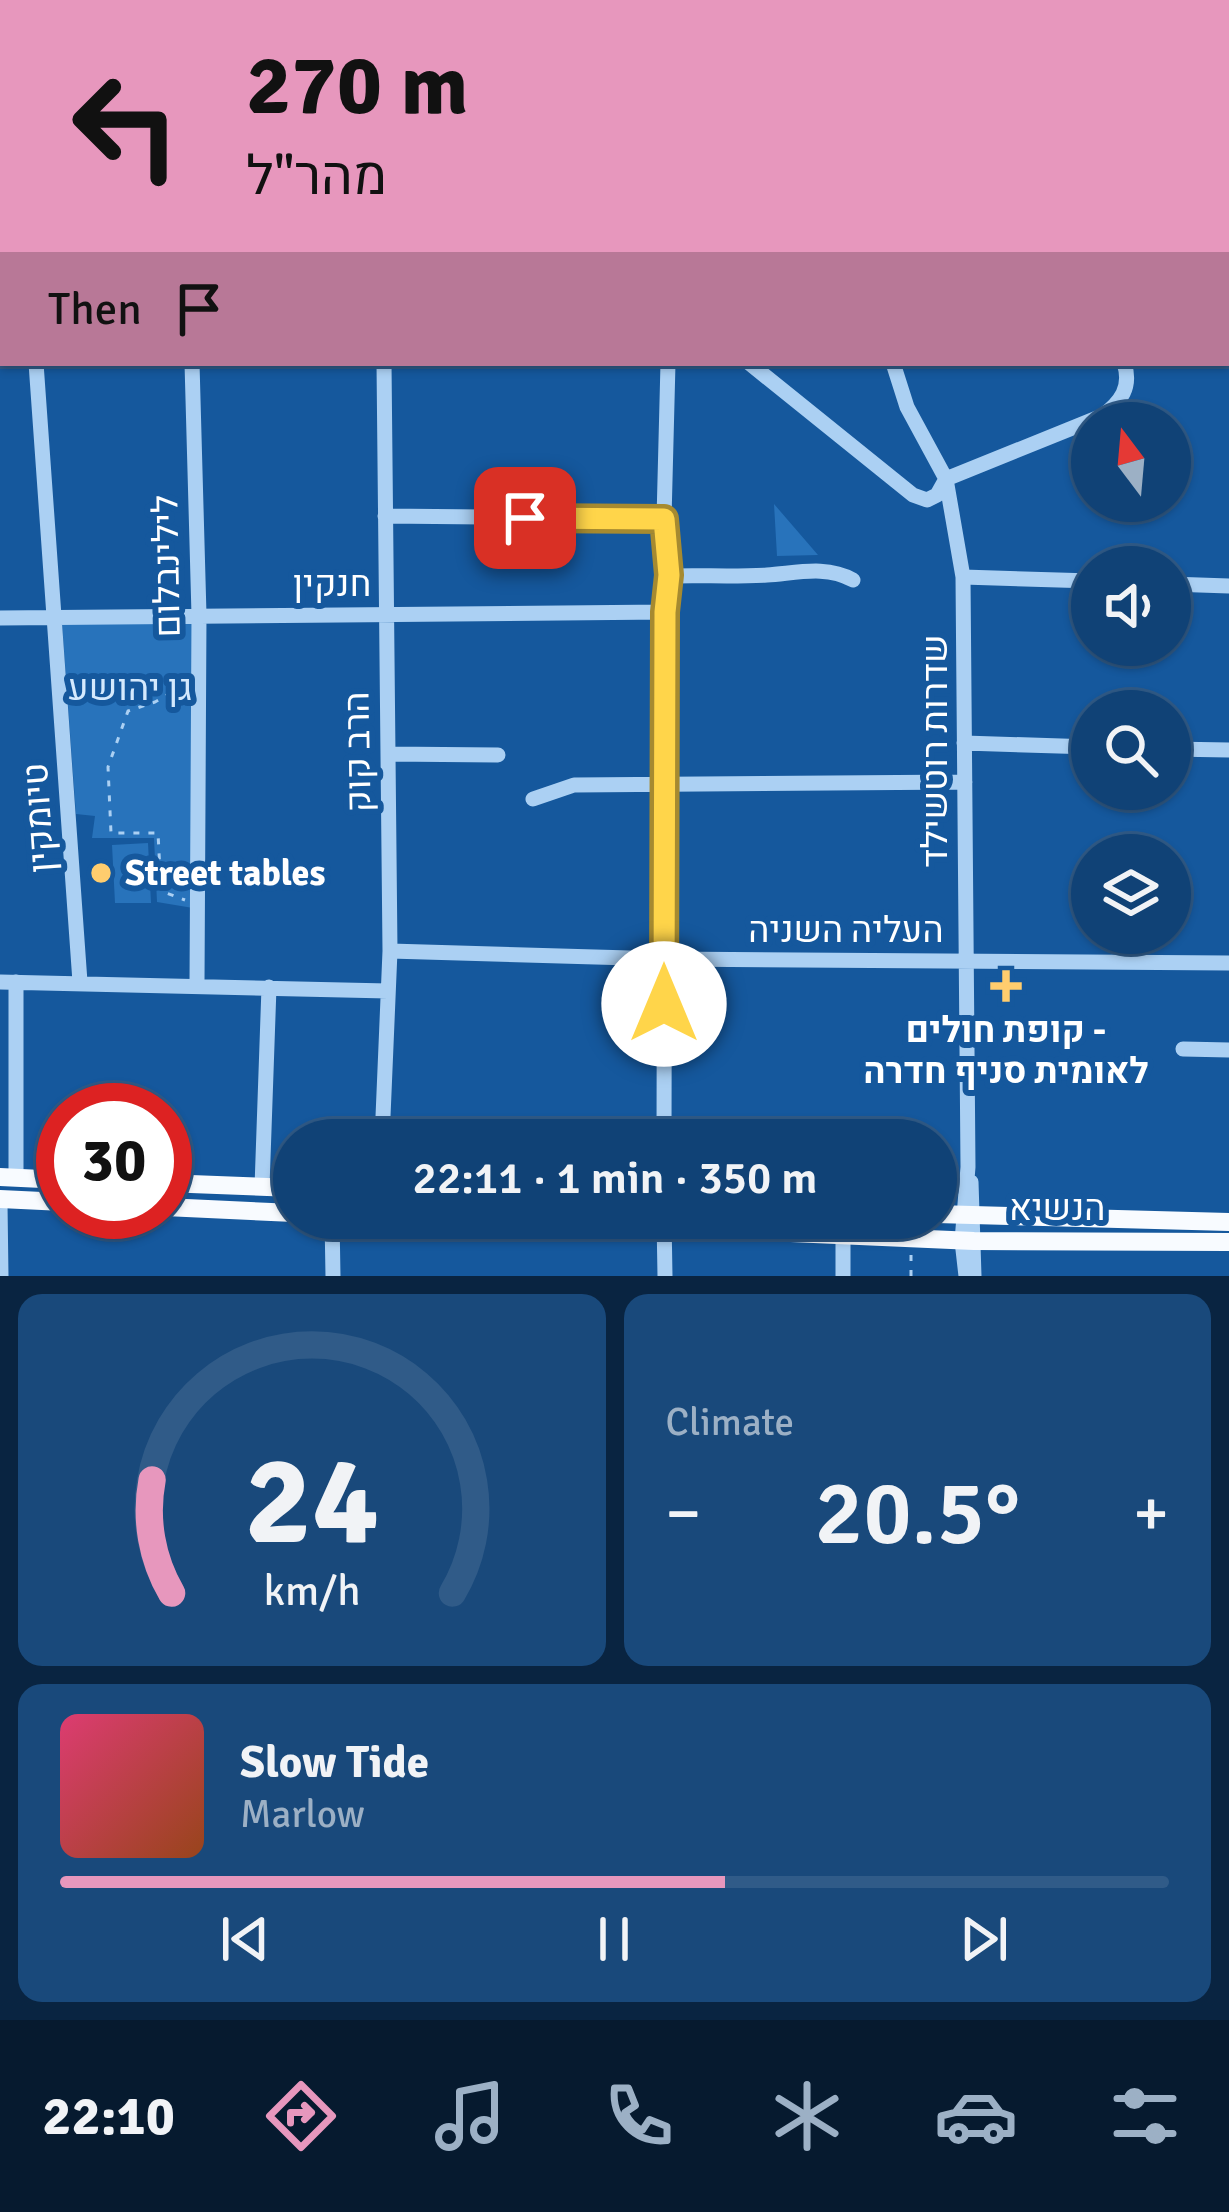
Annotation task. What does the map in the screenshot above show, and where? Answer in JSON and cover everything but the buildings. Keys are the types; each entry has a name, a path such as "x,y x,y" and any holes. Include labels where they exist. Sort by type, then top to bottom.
{"main road":[{"path":"192,1185 273,1188"},
{"path":"0,1202 36,1202"},
{"path":"192,1208 273,1212"},
{"name":"הנשיא","path":"957,1215 1229,1222"},
{"name":"הנשיא","path":"931,1239 1229,1242"}],"street":[{"name":"טיומקין","path":"37,366 80,982"},
{"name":"לילינבלום","path":"192,366 199,615 197,984"},
{"name":"הרב קוק","path":"383,1119 390,951 384,366"},
{"path":"664,1119 668,366"},
{"path":"752,366 913,495 927,500 937,495 946,479 1102,416 1118,405 1126,390 1124,366"},
{"name":"שדרות רוטשילד","path":"894,366 907,406 946,479 963,577 970,1276"},
{"path":"385,516 664,519"},
{"path":"669,575 820,571 853,580"},
{"path":"963,577 1071,580"},
{"path":"1191,585 1229,586"},
{"name":"חנקין","path":"0,618 665,612"},
{"path":"964,743 1071,746"},
{"path":"1191,749 1229,750"},
{"path":"388,754 498,754"},
{"path":"533,799 574,784 965,782"},
{"name":"העליה השניה","path":"390,951 665,959 1229,964"},
{"path":"8,1178 8,982 388,991"},
{"path":"262,1187 269,987"},
{"path":"1183,1049 1229,1050"},
{"path":"0,1202 2,1276"},
{"path":"332,1239 333,1276"},
{"path":"664,1239 665,1276"},
{"path":"843,1276 844,1239"}],"path":[{"path":"197,904 161,891 158,832 111,833 108,767 128,711 155,702 178,685 198,683"},
{"path":"911,1276 912,1239"}],"green space":[{"path":"774,504 818,555 777,556"},
{"name":"גן יהושע","path":"62,623 194,623 193,908 157,902 154,838 92,838 95,816 76,814"},
{"path":"148,843 151,903 115,903 112,845"}],"place":[{"name":"Street tables","path":"101,873"},
{"name":"קופת חולים - לאומית סניף חדרה","path":"1006,986"}],"route":[{"path":"525,518 664,519 669,575 664,1004"}]}
